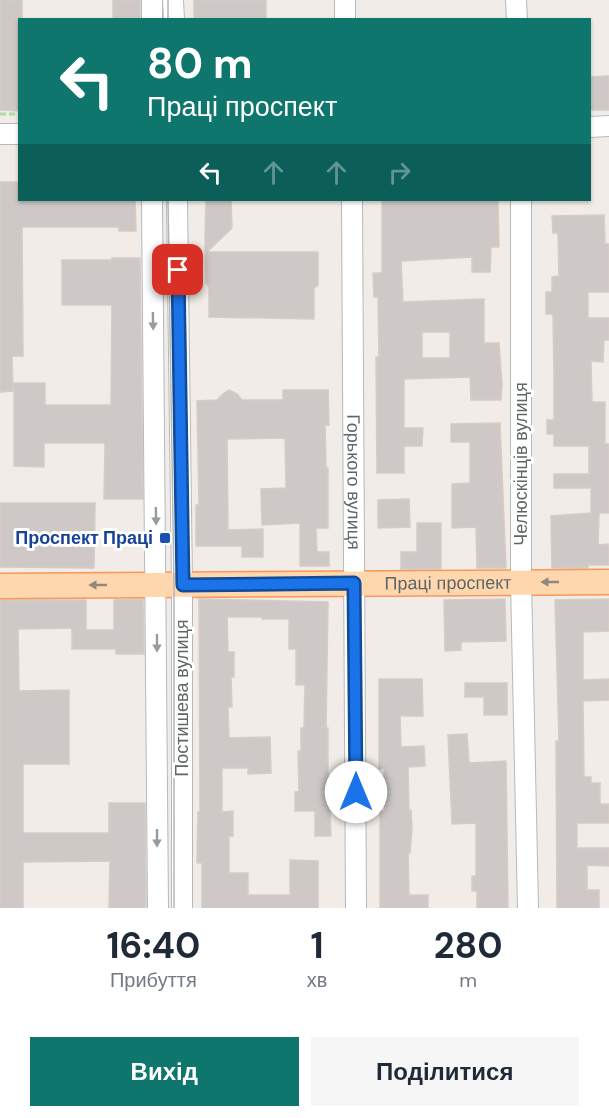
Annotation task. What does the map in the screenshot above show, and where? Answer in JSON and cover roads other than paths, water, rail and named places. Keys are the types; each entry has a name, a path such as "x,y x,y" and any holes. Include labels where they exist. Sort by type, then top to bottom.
{"main road":[{"name":"Праці проспект","path":"0,586 609,582"}],"street":[{"path":"152,0 152,18"},
{"path":"173,0 174,18"},
{"path":"345,0 345,18"},
{"path":"516,0 517,18"},
{"path":"591,127 609,126"},
{"path":"0,134 18,134"},
{"name":"Постишева вулиця","path":"152,201 158,908"},
{"name":"Постишева вулиця","path":"177,201 183,585 182,908"},
{"name":"Горького вулиця","path":"352,201 356,908"},
{"name":"Челюскінців вулиця","path":"520,201 521,582 528,908"}],"tram line":[{"path":"168,0 168,18"},
{"path":"168,201 174,585 174,908"}],"place":[{"name":"Проспект Праці","path":"165,538"}]}
